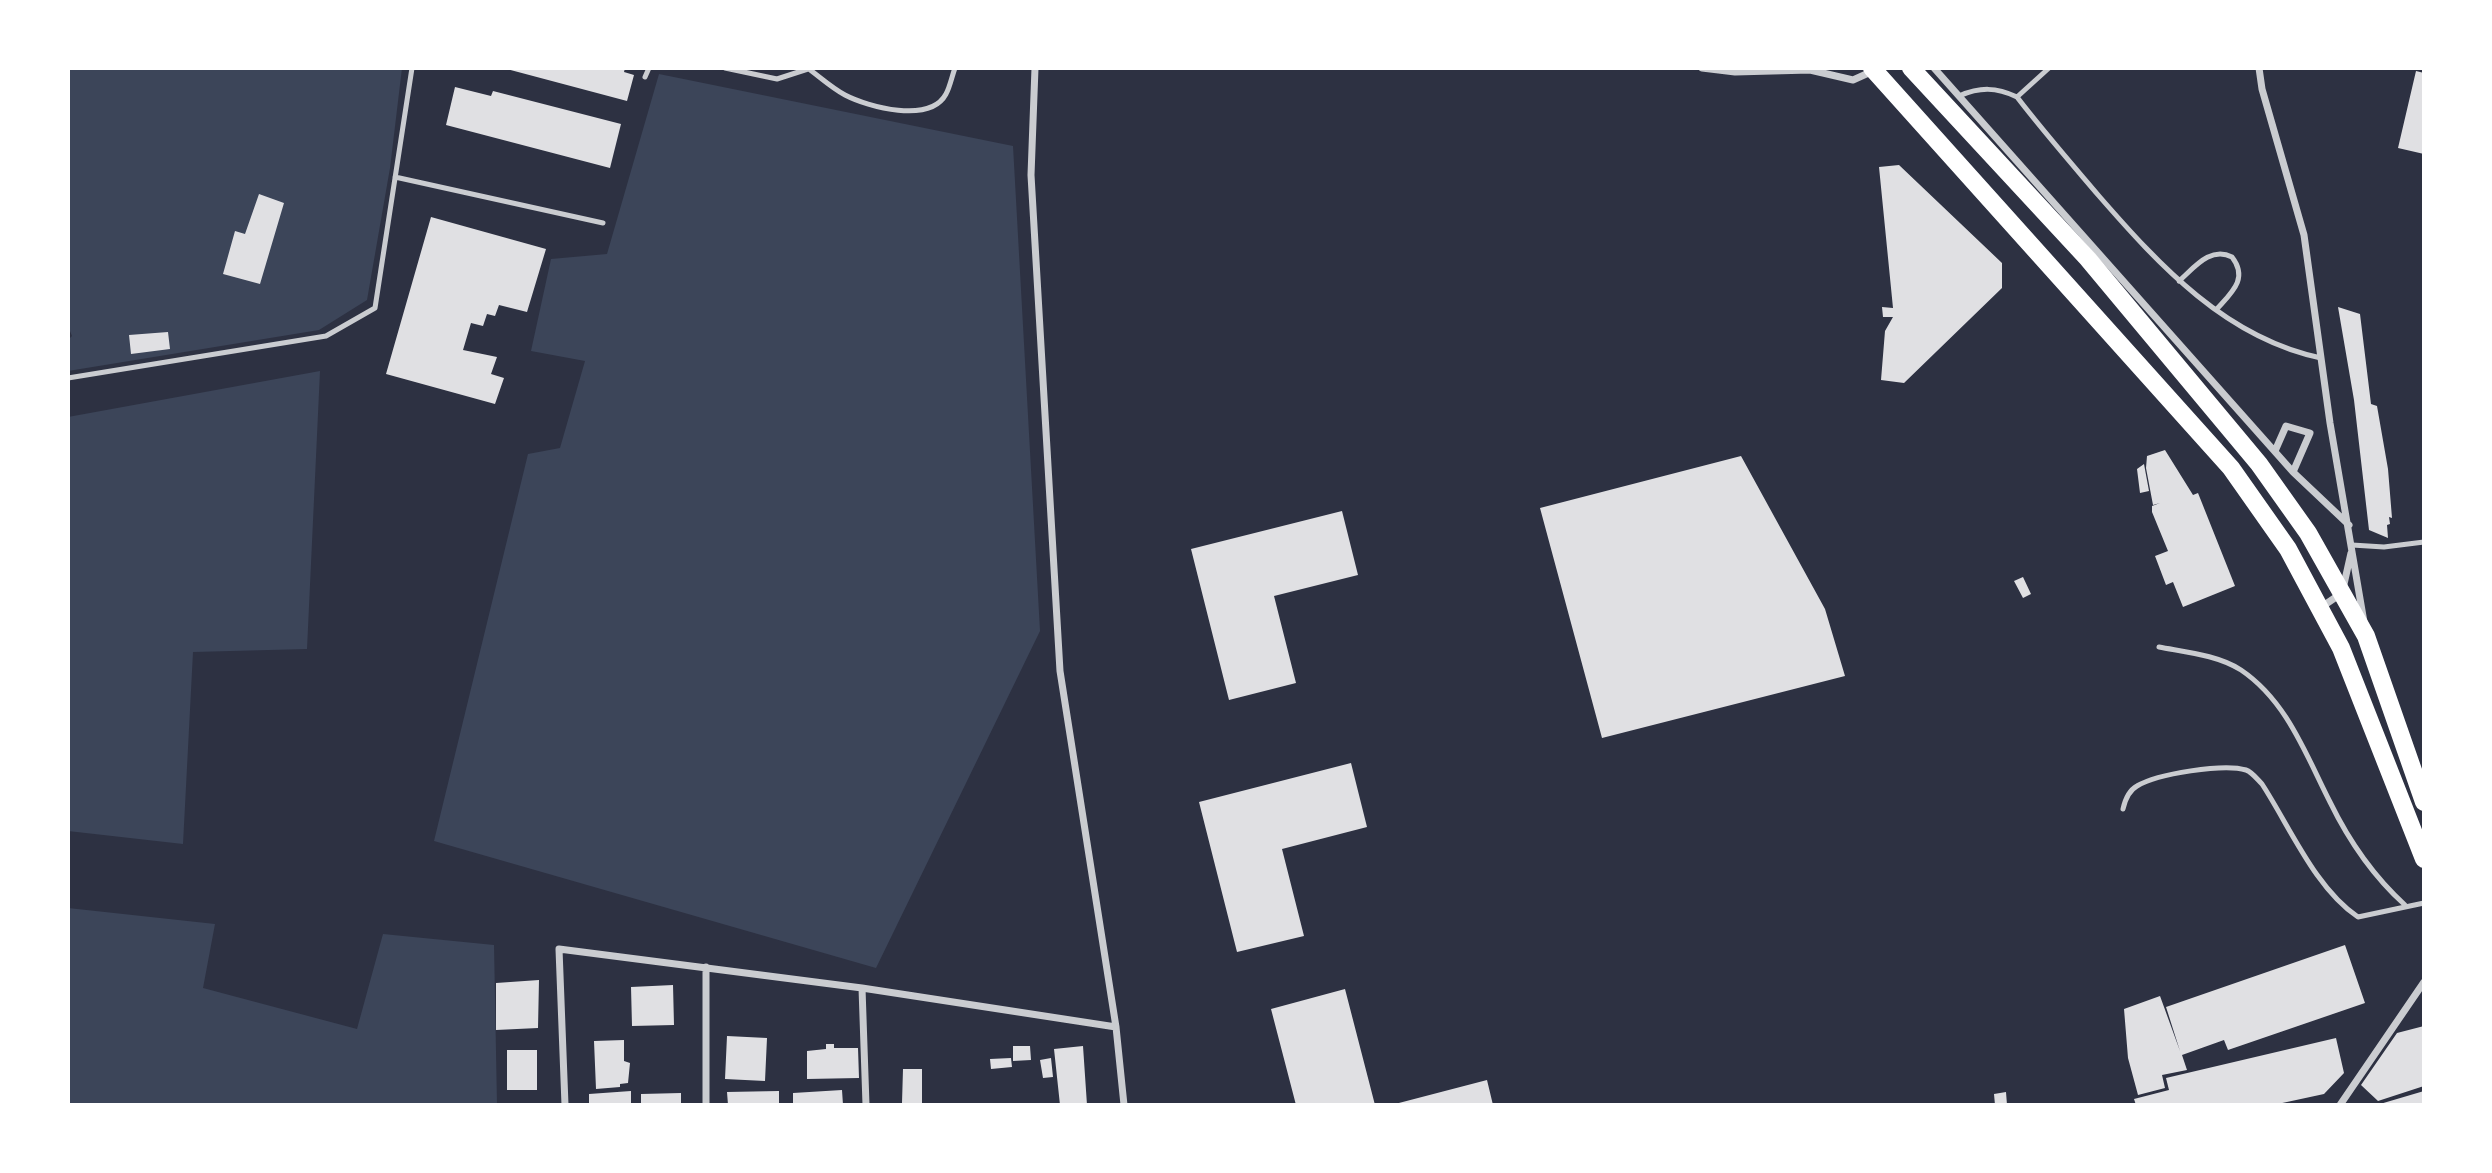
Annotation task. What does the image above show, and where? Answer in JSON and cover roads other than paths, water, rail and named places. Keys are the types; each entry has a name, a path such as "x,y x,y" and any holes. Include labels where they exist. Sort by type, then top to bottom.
{"main road":[{"path":"1872,68 2231,468 2288,549 2341,648 2424,859"},
{"path":"1911,68 1953,101 2088,259 2259,464 2308,533 2366,636 2424,802"}],"street":[{"path":"1035,68 1031,174 1060,671 1115,1027 1124,1105"},
{"path":"1702,68 1735,72 1810,70 1853,80 1880,68"},
{"path":"1934,68 1953,101 2293,472 2350,525"},
{"path":"2259,68 2262,89 2304,235 2366,636"},
{"path":"2274,451 2286,426 2310,433 2293,472"},
{"path":"2320,608 2342,593 2352,545"},
{"path":"565,1105 559,949 862,988 1115,1027"},
{"path":"706,967 706,1105"},
{"path":"2340,1105 2424,982"},
{"path":"862,988 866,1105"}],"lane":[{"path":"68,378 326,336 375,308 412,68"},
{"path":"645,77 649,68"},
{"path":"725,68 777,79 810,69 846,96 905,112 922,110 946,96 955,68"},
{"path":"2017,97 2049,68"},
{"path":"1953,101 1984,88 2005,91 2017,97 2110,208 2179,281 2216,310 2265,341 2321,358"},
{"path":"396,177 603,223"},
{"path":"2179,281 2206,257 2221,253 2232,257 2240,271 2238,285 2216,310"},
{"path":"2352,545 2384,547 2424,542"},
{"path":"2159,647 2206,656 2240,670 2273,700 2296,732 2359,854 2384,886 2405,905"},
{"path":"2123,809 2126,797 2136,786 2171,775 2232,767 2249,771 2262,784 2325,887 2342,907 2358,917 2424,903"}]}
